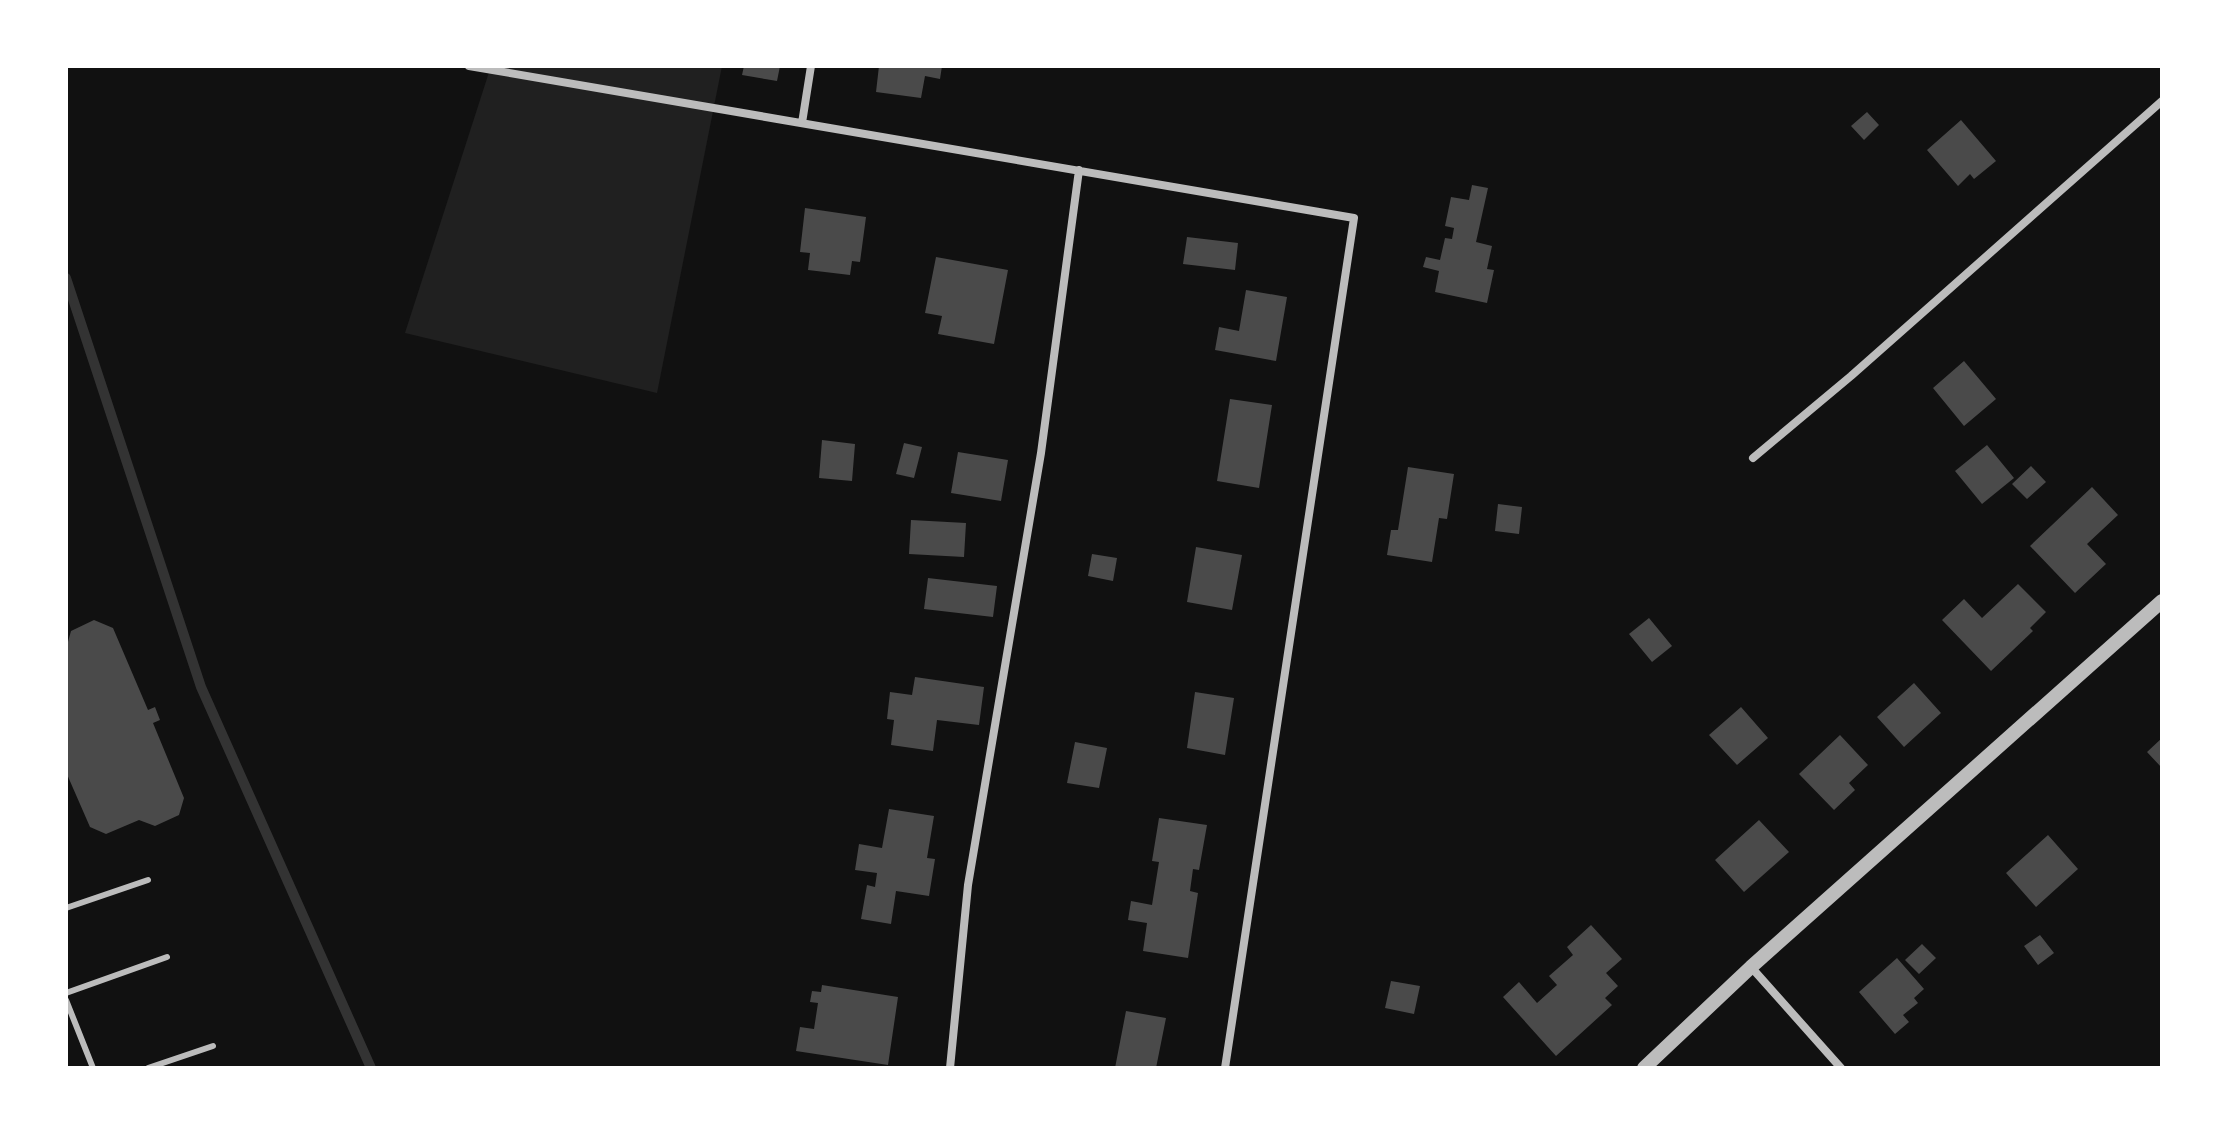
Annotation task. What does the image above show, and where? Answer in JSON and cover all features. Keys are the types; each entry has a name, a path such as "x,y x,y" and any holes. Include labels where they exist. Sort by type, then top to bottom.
{"street":[{"path":"469,66 1354,218 1225,1068"},
{"path":"802,123 811,66"},
{"path":"1753,458 1851,376 2162,101"},
{"path":"950,1068 968,885 1041,453 1079,170"},
{"path":"1644,1068 1751,967 2162,601"},
{"path":"1751,967 1841,1068"}],"lane":[{"path":"66,908 148,880"},
{"path":"66,993 167,957"},
{"path":"66,1000 93,1068"},
{"path":"148,1068 213,1046"}],"shaded area":[{"path":"491,66 722,66 657,393 405,333"}],"building":[{"path":"744,66 780,66 777,81 742,75"},
{"path":"879,66 942,66 940,79 925,76 921,98 876,92"},
{"path":"1867,112 1879,125 1864,140 1851,126"},
{"path":"1961,120 1996,161 1974,179 1970,174 1958,186 1927,150"},
{"path":"1472,185 1488,188 1476,242 1492,246 1487,269 1494,270 1487,303 1435,292 1439,271 1423,267 1426,257 1440,260 1445,238 1452,239 1454,228 1445,226 1451,197 1469,200"},
{"path":"805,208 866,217 860,262 852,261 850,275 808,270 810,253 800,252"},
{"path":"1187,237 1238,243 1235,270 1183,264"},
{"path":"936,257 1008,270 994,344 938,334 942,316 925,313"},
{"path":"1246,290 1287,297 1276,361 1215,350 1219,327 1239,331"},
{"path":"1964,361 1996,399 1964,426 1933,388"},
{"path":"1230,399 1272,405 1259,488 1217,481"},
{"path":"822,440 855,444 852,481 819,478"},
{"path":"904,443 922,447 914,478 896,474"},
{"path":"1987,445 2014,478 1982,504 1955,471"},
{"path":"958,452 1008,460 1001,501 951,493"},
{"path":"2031,466 2046,482 2027,499 2012,484"},
{"path":"1408,467 1454,474 1447,519 1439,518 1432,562 1387,555 1391,530 1398,530"},
{"path":"2092,487 2118,515 2087,544 2106,564 2075,593 2030,546"},
{"path":"1498,504 1522,507 1519,534 1495,531"},
{"path":"911,520 966,523 964,557 909,554"},
{"path":"1196,547 1242,555 1232,610 1187,602"},
{"path":"1092,554 1117,558 1113,581 1088,576"},
{"path":"928,578 997,586 993,617 924,609"},
{"path":"2018,584 2046,612 2030,628 2033,631 1991,671 1942,620 1964,599 1982,618"},
{"path":"1649,618 1672,646 1652,662 1629,634"},
{"path":"94,620 113,628 148,710 155,707 160,720 153,723 184,798 179,815 155,826 139,820 106,834 90,827 66,772 66,649 71,631"},
{"path":"915,677 984,687 979,725 937,720 933,751 891,745 894,720 887,719 890,692 912,695"},
{"path":"1914,683 1941,713 1904,747 1877,717"},
{"path":"1195,692 1234,698 1225,755 1187,748"},
{"path":"1741,707 1768,738 1737,765 1709,735"},
{"path":"1840,735 1868,765 1849,783 1855,790 1834,810 1799,774"},
{"path":"2162,738 2162,768 2147,752"},
{"path":"1075,742 1107,748 1099,788 1067,783"},
{"path":"889,809 934,816 927,858 935,859 929,896 896,891 891,924 861,919 867,885 875,887 877,873 855,870 859,844 882,848"},
{"path":"1159,818 1207,825 1199,870 1193,869 1190,891 1198,893 1188,958 1143,951 1147,923 1128,920 1131,901 1152,905 1159,862 1152,861"},
{"path":"1759,820 1789,852 1744,892 1715,860"},
{"path":"2048,835 2078,869 2036,907 2006,873"},
{"path":"1591,925 1622,959 1606,973 1618,986 1605,998 1612,1005 1556,1056 1503,997 1519,982 1537,1003 1557,985 1549,976 1573,955 1567,947"},
{"path":"2040,935 2054,953 2038,965 2024,946"},
{"path":"1922,944 1936,958 1919,974 1905,960"},
{"path":"1897,958 1924,989 1914,998 1918,1003 1903,1015 1909,1022 1895,1034 1859,992"},
{"path":"1391,981 1420,986 1414,1014 1385,1008"},
{"path":"822,985 898,997 888,1065 796,1051 800,1027 814,1029 818,1003 810,1002 812,991 821,992"},
{"path":"1126,1011 1166,1018 1156,1068 1115,1068"}],"waterway":[{"path":"66,278 201,687 371,1068"}]}
